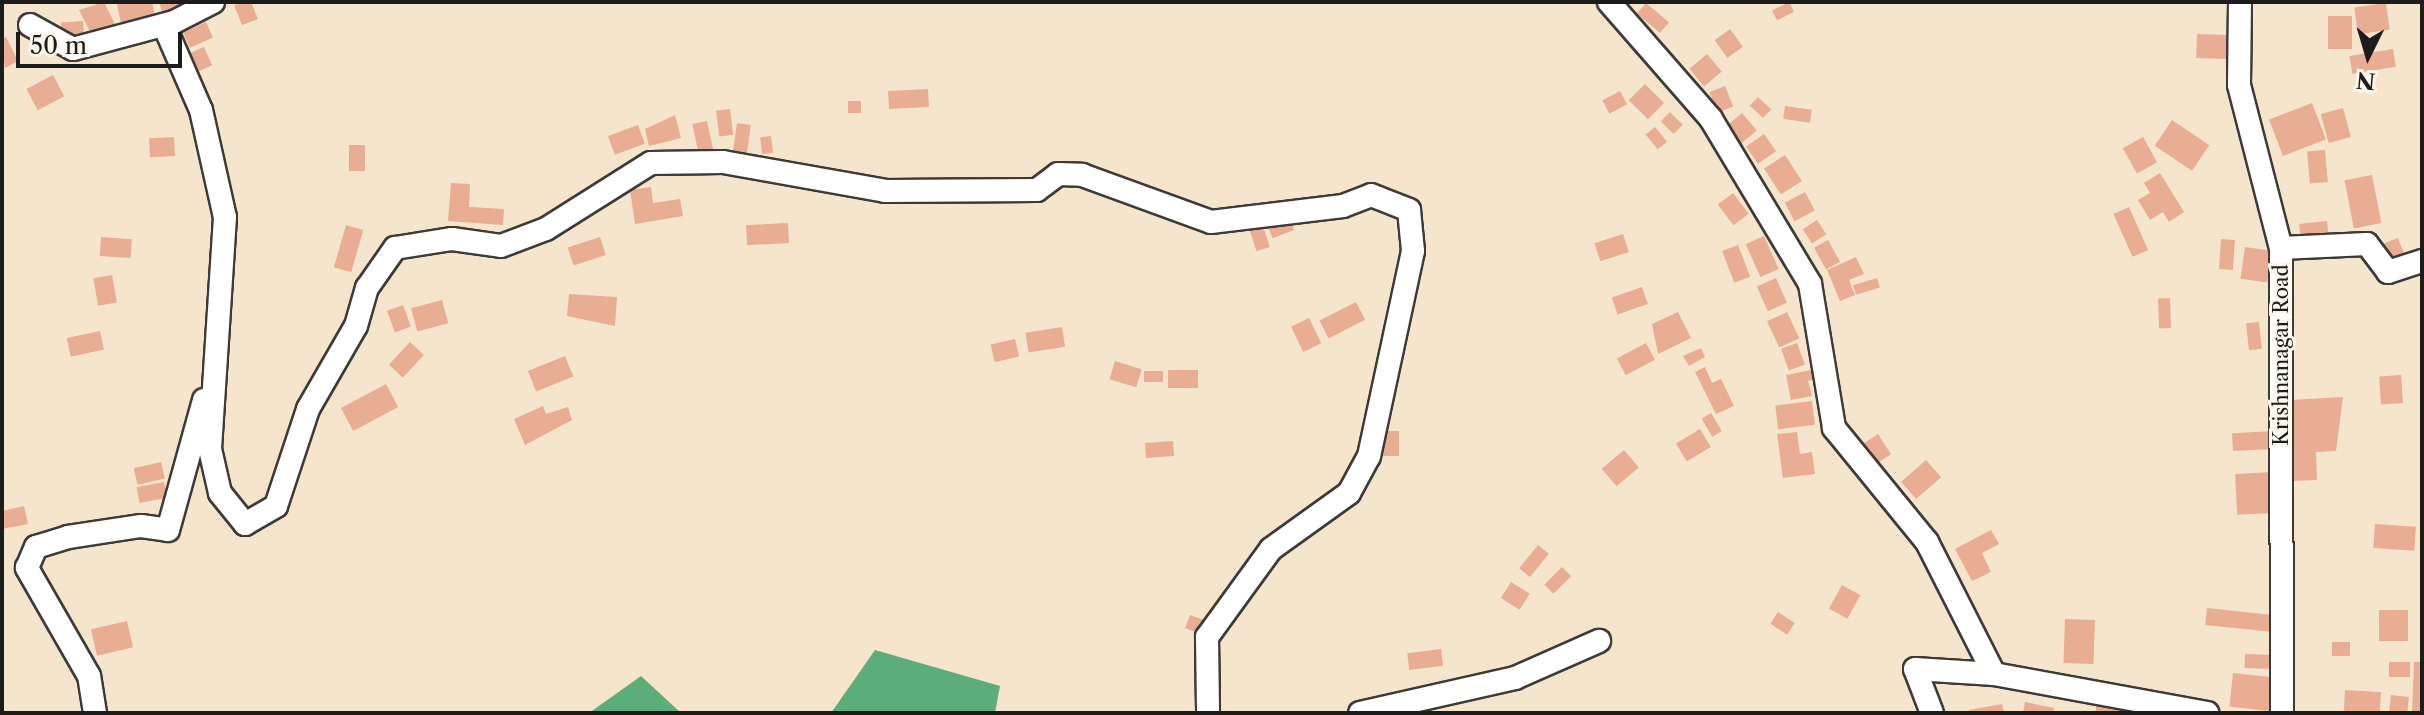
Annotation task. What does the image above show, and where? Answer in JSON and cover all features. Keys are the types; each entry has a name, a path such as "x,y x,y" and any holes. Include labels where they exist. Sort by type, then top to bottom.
{"street":[{"path":"30,25 73,49 164,25 213,2"},
{"path":"1609,2 1711,119 1810,284 1834,428 1927,542 1994,674"},
{"name":"Krishnanagar Road","path":"2240,2 2239,85 2281,248 2282,713"},
{"path":"164,25 201,110 225,217 210,449 220,493 245,524 276,506 308,409 356,326 367,288 395,248 452,239 501,246 558,222 651,163 723,162 885,191 1037,190 1058,174 1082,175 1211,222 1343,206 1371,195 1409,210 1413,251 1369,456 1349,493 1271,549 1207,637 1208,713"},
{"path":"2281,248 2367,244 2388,272 2422,261"},
{"path":"95,713 89,676 27,568 36,547 68,537 129,527 168,530 213,372"},
{"path":"1360,713 1515,678 1599,641"},
{"path":"1932,713 1915,669 1994,674 2207,713"}],"green space":[{"path":"875,650 1000,686 995,713 831,713"},
{"path":"641,676 681,713 589,713"}],"building":[{"path":"104,2 116,26 93,37 79,10"},
{"path":"152,2 156,20 122,28 117,4"},
{"path":"159,2 181,2 183,10 163,15"},
{"path":"251,2 258,19 242,25 234,5"},
{"path":"1789,2 1794,12 1777,20 1772,11"},
{"path":"1646,3 1669,22 1660,33 1637,14"},
{"path":"2386,3 2390,30 2358,34 2354,7"},
{"path":"2328,16 2352,16 2352,49 2328,49"},
{"path":"83,21 84,37 62,38 61,23"},
{"path":"206,22 213,38 190,48 183,32"},
{"path":"1730,29 1743,47 1728,58 1715,40"},
{"path":"2197,34 2228,35 2227,59 2196,58"},
{"path":"6,37 18,61 5,68 2,39"},
{"path":"204,47 212,65 198,72 189,54"},
{"path":"2393,49 2396,67 2352,74 2350,56"},
{"path":"1707,54 1722,72 1704,86 1689,69"},
{"path":"53,75 64,96 38,110 27,89"},
{"path":"1645,84 1664,103 1648,119 1629,100"},
{"path":"1725,86 1733,106 1717,113 1709,92"},
{"path":"928,89 929,107 889,109 888,91"},
{"path":"1620,91 1627,104 1609,114 1602,100"},
{"path":"1758,97 1771,109 1763,118 1750,106"},
{"path":"848,101 861,101 861,113 848,113"},
{"path":"2312,103 2326,139 2283,156 2269,119"},
{"path":"1785,106 1812,110 1810,123 1783,119"},
{"path":"2343,108 2351,137 2329,143 2321,114"},
{"path":"730,109 733,135 719,137 716,111"},
{"path":"1670,112 1683,125 1674,134 1661,121"},
{"path":"1742,113 1757,131 1741,144 1726,126"},
{"path":"675,115 681,138 649,146 645,129"},
{"path":"2172,120 2209,145 2192,171 2155,146"},
{"path":"707,121 713,149 698,152 692,124"},
{"path":"737,123 751,125 747,155 733,153"},
{"path":"638,125 645,144 615,155 608,136"},
{"path":"1655,127 1667,142 1658,149 1646,135"},
{"path":"1764,134 1776,151 1758,164 1746,147"},
{"path":"771,136 773,153 762,154 760,137"},
{"path":"174,137 175,156 150,157 149,138"},
{"path":"2143,137 2157,162 2137,174 2123,148"},
{"path":"349,145 365,145 365,171 349,171"},
{"path":"2325,150 2328,182 2310,183 2307,152"},
{"path":"1785,155 1802,181 1781,195 1764,169"},
{"path":"2160,173 2184,212 2169,222 2163,212 2150,220 2138,200 2150,193 2144,183"},
{"path":"2372,175 2381,223 2354,228 2345,180"},
{"path":"451,183 470,184 469,207 504,209 503,225 448,221"},
{"path":"651,187 653,203 680,199 683,216 635,224 630,190"},
{"path":"1805,192 1815,211 1795,221 1785,203"},
{"path":"1733,193 1749,214 1733,225 1718,204"},
{"path":"2129,207 2148,250 2133,257 2113,214"},
{"path":"1289,217 1294,230 1273,238 1268,225"},
{"path":"1817,220 1826,234 1812,244 1803,229"},
{"path":"2327,221 2329,239 2301,242 2299,224"},
{"path":"788,223 789,243 747,245 746,225"},
{"path":"346,225 363,230 351,272 334,267"},
{"path":"1263,226 1270,247 1256,251 1250,230"},
{"path":"1623,234 1629,252 1600,261 1594,243"},
{"path":"1764,236 1779,269 1760,277 1746,244"},
{"path":"101,237 132,239 131,258 100,256"},
{"path":"600,237 606,255 574,266 568,248"},
{"path":"2398,238 2407,262 2391,269 2381,244"},
{"path":"2221,239 2235,240 2233,270 2219,269"},
{"path":"1828,240 1840,262 1826,270 1814,248"},
{"path":"1738,245 1750,277 1734,283 1722,251"},
{"path":"2245,247 2272,251 2267,282 2241,279"},
{"path":"1856,257 1864,274 1849,280 1855,295 1840,301 1827,270"},
{"path":"112,275 117,303 98,306 93,278"},
{"path":"1776,278 1787,303 1768,311 1757,287"},
{"path":"1877,278 1880,288 1856,295 1853,285"},
{"path":"1642,287 1648,304 1618,314 1612,297"},
{"path":"569,294 617,297 615,326 567,316"},
{"path":"2158,298 2170,298 2171,328 2159,328"},
{"path":"442,300 448,323 417,331 411,308"},
{"path":"1356,302 1365,320 1329,338 1319,321"},
{"path":"403,305 411,327 395,332 387,311"},
{"path":"1678,312 1691,338 1658,354 1652,324"},
{"path":"1787,312 1799,338 1779,348 1767,321"},
{"path":"1309,318 1321,343 1303,352 1291,327"},
{"path":"2259,322 2262,349 2249,350 2246,323"},
{"path":"1062,327 1065,347 1029,353 1025,333"},
{"path":"100,331 104,350 71,357 67,338"},
{"path":"1015,339 1019,357 995,362 991,345"},
{"path":"410,342 424,355 403,378 389,365"},
{"path":"1646,343 1655,360 1626,375 1617,358"},
{"path":"1797,343 1805,365 1789,370 1781,349"},
{"path":"1701,348 1705,357 1689,366 1683,356"},
{"path":"565,356 573,376 536,391 528,371"},
{"path":"1115,361 1142,369 1136,387 1109,379"},
{"path":"1705,367 1712,383 1721,379 1734,406 1716,414 1695,372"},
{"path":"1816,369 1818,378 1808,381 1812,396 1791,400 1786,375"},
{"path":"1168,370 1198,370 1198,388 1168,388"},
{"path":"1144,371 1163,371 1163,382 1144,382"},
{"path":"2401,375 2403,403 2381,404 2379,377"},
{"path":"386,384 398,407 353,431 341,408"},
{"path":"2343,397 2336,451 2316,452 2317,480 2294,481 2290,400"},
{"path":"1812,401 1815,425 1778,429 1775,406"},
{"path":"543,406 546,414 568,407 572,420 525,445 514,419"},
{"path":"1711,413 1722,431 1712,437 1702,419"},
{"path":"1700,429 1711,447 1687,461 1676,443"},
{"path":"1382,431 1399,431 1399,456 1382,456"},
{"path":"2273,431 2274,449 2233,451 2232,433"},
{"path":"1797,432 1800,454 1812,452 1815,474 1783,478 1777,434"},
{"path":"1878,434 1891,454 1877,463 1864,443"},
{"path":"1173,441 1174,456 1146,458 1145,443"},
{"path":"1624,450 1639,468 1617,486 1602,469"},
{"path":"1926,460 1941,477 1916,499 1901,482"},
{"path":"161,462 165,479 138,485 134,468"},
{"path":"2271,472 2273,513 2237,515 2235,474"},
{"path":"164,482 167,498 140,503 137,487"},
{"path":"24,506 28,524 2,529 2,511"},
{"path":"2375,524 2416,527 2414,551 2373,548"},
{"path":"1991,530 1999,544 1982,553 1991,572 1972,581 1955,549"},
{"path":"1538,545 1549,554 1530,577 1519,568"},
{"path":"1562,567 1571,576 1554,594 1544,585"},
{"path":"1511,582 1530,594 1520,610 1501,598"},
{"path":"1842,585 1860,595 1847,619 1829,609"},
{"path":"2207,608 2273,615 2271,632 2205,625"},
{"path":"2379,610 2408,610 2408,641 2379,641"},
{"path":"1778,612 1795,623 1787,635 1770,624"},
{"path":"1190,615 1209,622 1204,635 1185,628"},
{"path":"2065,619 2095,620 2093,664 2063,663"},
{"path":"127,621 133,647 97,656 91,629"},
{"path":"2332,642 2350,642 2350,656 2332,656"},
{"path":"1441,649 1443,666 1409,670 1407,653"},
{"path":"2245,654 2272,655 2271,669 2245,668"},
{"path":"2389,662 2410,662 2410,677 2389,677"},
{"path":"2414,662 2422,662 2422,713 2412,713"},
{"path":"2233,673 2273,677 2269,711 2229,707"},
{"path":"2345,690 2381,692 2380,713 2344,713"},
{"path":"2391,695 2409,697 2407,713 2389,713"},
{"path":"2025,702 2054,708 2053,713 2023,713"},
{"path":"2002,704 2004,713 1969,713 1969,710"},
{"path":"2096,705 2121,708 2120,713 2096,713"}]}
